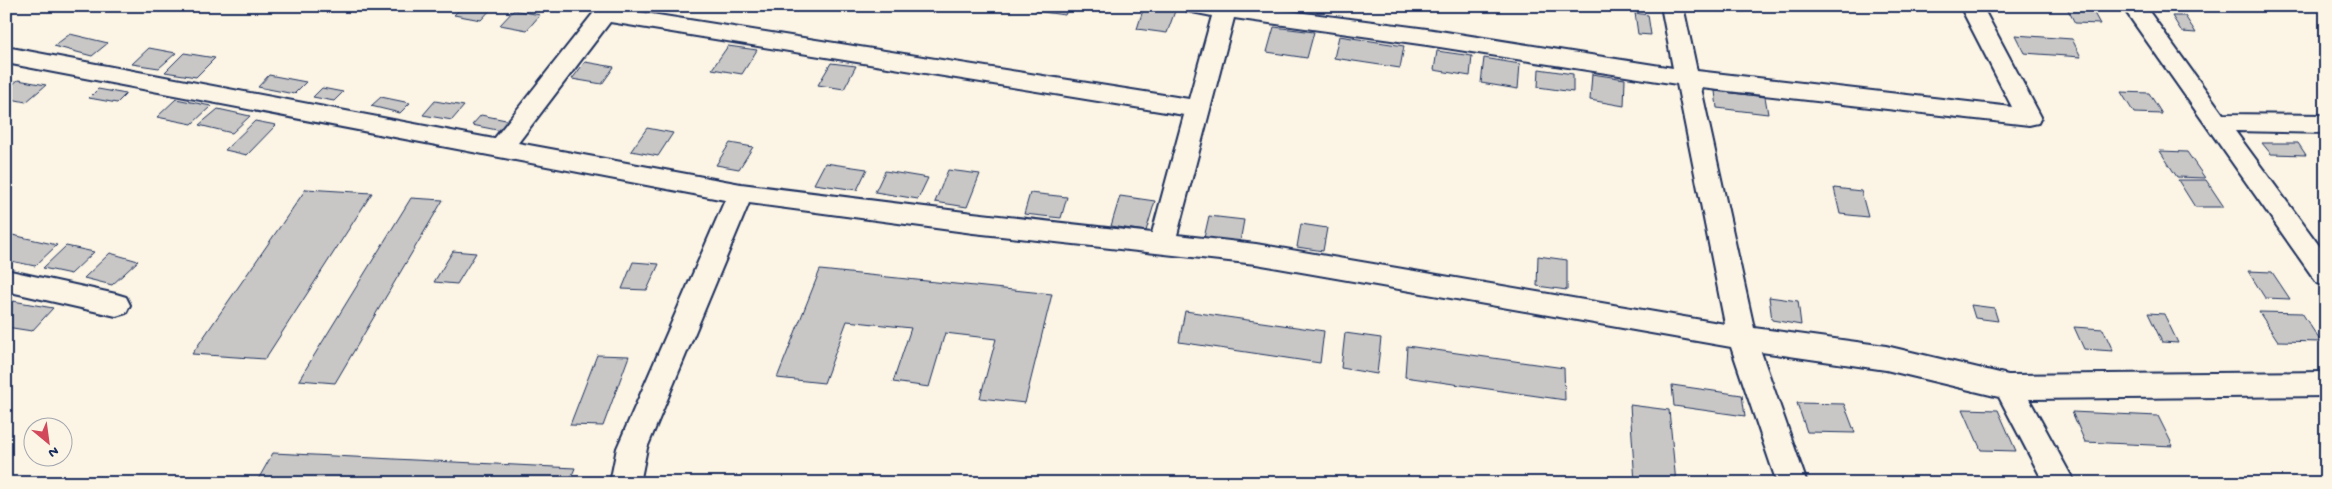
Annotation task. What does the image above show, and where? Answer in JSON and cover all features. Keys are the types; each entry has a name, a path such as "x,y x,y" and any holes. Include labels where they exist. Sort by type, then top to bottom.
{"street":[{"path":"1195,6 1225,8 1427,37 1687,78 2029,116 1972,6"},
{"path":"1672,6 1742,338 1792,483"},
{"path":"2133,6 2326,276"},
{"path":"1162,243 1225,8"},
{"path":"501,148 607,10 1197,109"},
{"path":"6,55 272,104 370,125 741,193 973,223 1256,254 1742,338 1886,358 2008,387 2326,384"},
{"path":"2217,122 2326,124"},
{"path":"625,483 632,448 741,193"},
{"path":"6,280 116,305"},
{"path":"2008,387 2060,483"}],"building":[{"path":"389,6 420,6 415,11"},
{"path":"463,6 494,6 481,20 454,15"},
{"path":"1037,6 1069,6 1065,15 1035,11"},
{"path":"1711,6 1743,6 1745,12 1711,9"},
{"path":"2066,6 2090,6 2100,24 2075,23"},
{"path":"1144,7 1175,11 1167,33 1137,29"},
{"path":"514,10 540,15 527,30 500,25"},
{"path":"1635,13 1648,15 1651,35 1638,34"},
{"path":"2172,16 2185,16 2196,33 2182,32"},
{"path":"1274,27 1314,32 1307,58 1267,52"},
{"path":"70,34 108,43 92,56 54,46"},
{"path":"2015,35 2072,39 2081,57 2024,53"},
{"path":"1339,36 1404,46 1400,68 1334,58"},
{"path":"728,46 757,50 742,74 712,69"},
{"path":"149,48 176,53 159,68 132,64"},
{"path":"1437,51 1472,56 1470,76 1434,70"},
{"path":"184,53 215,58 196,77 165,72"},
{"path":"1484,58 1520,64 1518,89 1481,83"},
{"path":"585,62 614,67 602,84 572,79"},
{"path":"831,63 856,66 844,89 818,85"},
{"path":"1539,69 1573,74 1573,92 1538,87"},
{"path":"1592,74 1625,79 1624,106 1590,100"},
{"path":"269,75 306,82 294,94 258,87"},
{"path":"18,80 46,85 26,102 6,98 6,90"},
{"path":"322,88 343,92 334,101 313,97"},
{"path":"98,89 126,94 117,103 89,98"},
{"path":"1715,91 1765,97 1768,114 1717,108"},
{"path":"2121,92 2149,93 2162,114 2134,113"},
{"path":"381,97 410,103 400,113 371,106"},
{"path":"176,99 211,106 192,124 157,117"},
{"path":"435,101 464,106 452,120 423,115"},
{"path":"218,109 250,116 232,133 199,125"},
{"path":"481,115 511,121 502,131 472,125"},
{"path":"255,121 276,125 247,155 225,150"},
{"path":"647,128 673,133 658,156 631,151"},
{"path":"730,143 753,147 739,169 716,165"},
{"path":"2262,143 2298,143 2306,155 2271,154"},
{"path":"2160,151 2187,152 2205,178 2177,177"},
{"path":"825,163 867,169 857,190 814,184"},
{"path":"948,170 980,174 967,207 935,202"},
{"path":"885,171 928,178 918,199 875,192"},
{"path":"2178,180 2206,180 2224,207 2195,207"},
{"path":"1834,188 1861,191 1868,217 1840,214"},
{"path":"306,189 372,193 265,359 192,354"},
{"path":"1030,193 1067,197 1061,218 1024,214"},
{"path":"1120,196 1155,201 1146,231 1111,226"},
{"path":"411,198 443,200 335,383 299,380"},
{"path":"1209,216 1244,220 1240,242 1204,238"},
{"path":"1301,224 1327,228 1323,251 1297,247"},
{"path":"8,234 57,245 35,266 6,260"},
{"path":"66,246 94,252 71,274 43,268"},
{"path":"453,251 476,253 457,284 434,282"},
{"path":"110,253 138,261 112,285 84,278"},
{"path":"1538,256 1567,260 1567,290 1537,286"},
{"path":"633,262 659,264 647,290 622,289"},
{"path":"820,270 1052,294 1025,403 980,398 996,339 945,333 929,387 893,382 911,328 847,321 824,383 777,378"},
{"path":"2248,271 2272,272 2290,299 2265,298"},
{"path":"1769,297 1798,301 1801,325 1772,320"},
{"path":"13,301 53,308 32,331 6,327 6,308"},
{"path":"1971,305 1994,308 1998,321 1975,318"},
{"path":"1185,311 1324,331 1320,363 1179,342"},
{"path":"2259,312 2302,313 2321,342 2278,341"},
{"path":"2148,313 2164,314 2178,343 2162,342"},
{"path":"2074,327 2103,329 2113,351 2084,349"},
{"path":"1345,333 1381,338 1377,374 1341,368"},
{"path":"1407,346 1564,368 1565,400 1405,377"},
{"path":"597,355 629,356 603,426 570,425"},
{"path":"1672,385 1742,395 1745,416 1674,406"},
{"path":"1797,403 1844,404 1855,433 1807,432"},
{"path":"1630,405 1669,410 1676,483 1635,483"},
{"path":"1963,409 1998,410 2016,451 1981,450"},
{"path":"2072,412 2158,416 2173,446 2085,442"},
{"path":"273,453 575,468 569,483 256,483"}]}
